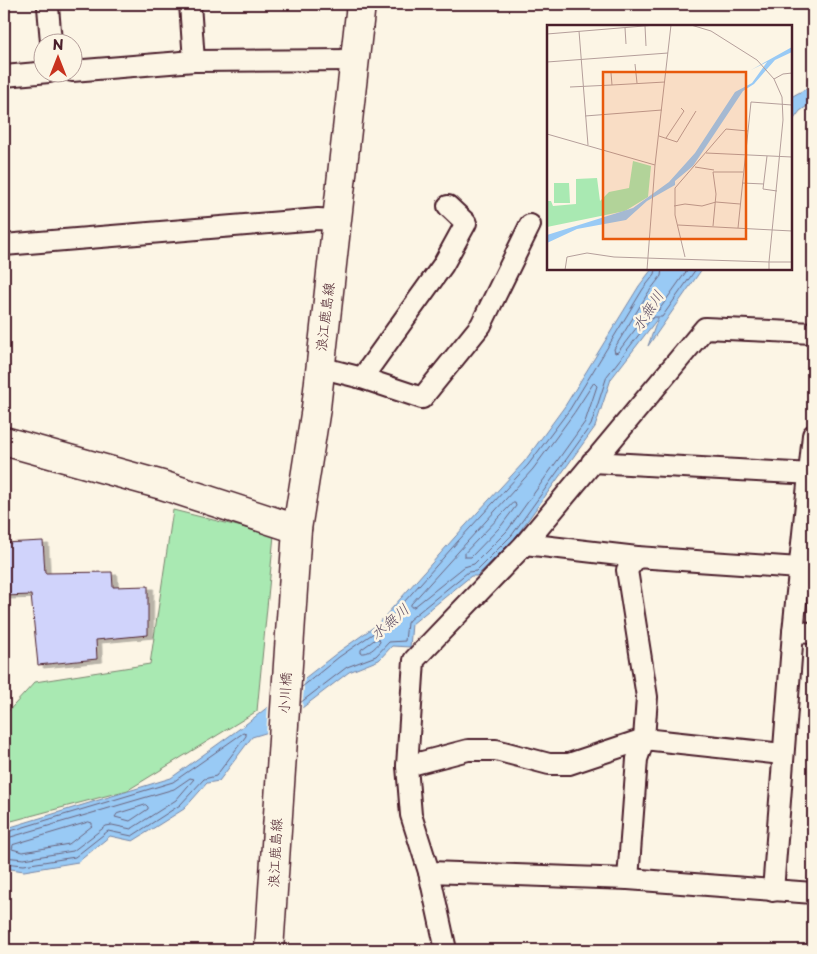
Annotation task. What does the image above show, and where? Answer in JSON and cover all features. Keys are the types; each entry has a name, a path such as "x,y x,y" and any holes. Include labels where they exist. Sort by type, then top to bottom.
{"main road":[{"name":"浪江鹿島線","path":"289,629 297,529 316,408 319,367 361,4"},
{"path":"4,441 162,485 297,529"},
{"name":"小川橋","path":"282,757 289,629"},
{"name":"浪江鹿島線","path":"268,950 282,757"}],"street":[{"path":"190,4 194,61"},
{"path":"48,7 50,32"},
{"path":"82,70 194,61 354,60"},
{"path":"4,76 32,74"},
{"path":"362,378 443,265 466,223 448,206"},
{"path":"4,245 308,220 337,220"},
{"path":"319,367 362,378 422,398 481,325 530,225"},
{"path":"446,950 429,872 411,814 407,766 414,660 525,544 705,328 813,333"},
{"path":"773,891 782,754 799,568 811,473 813,435"},
{"path":"592,462 811,473"},
{"path":"525,544 637,557 799,568"},
{"path":"628,879 637,759 644,739 647,698 627,570 637,557"},
{"path":"793,632 813,633"},
{"path":"407,766 468,750 496,750 549,764 569,764 644,739 782,754"},
{"path":"429,872 628,879 813,893"}],"green space":[{"path":"173,510 274,535 257,711 128,790 4,823 4,716 35,682 150,664"}],"water":[{"path":"813,85 813,102 800,111 792,122 792,96"},
{"name":"水無川","path":"651,270 701,270 648,346 658,318 611,379 595,427 515,538 477,576 471,576 412,624 410,647 392,646 379,660 349,672 272,731 252,737 219,781 207,783 184,809 133,841 110,836 78,862 24,871 4,868 4,829 171,778 378,624 524,462 565,406 639,286"}],"pier":[{"path":"305,675 302,711 273,733 266,735 268,704"}],"building":[{"path":"43,541 45,573 112,572 113,587 148,586 148,635 96,640 97,659 38,665 31,595 5,596 4,543"}]}
